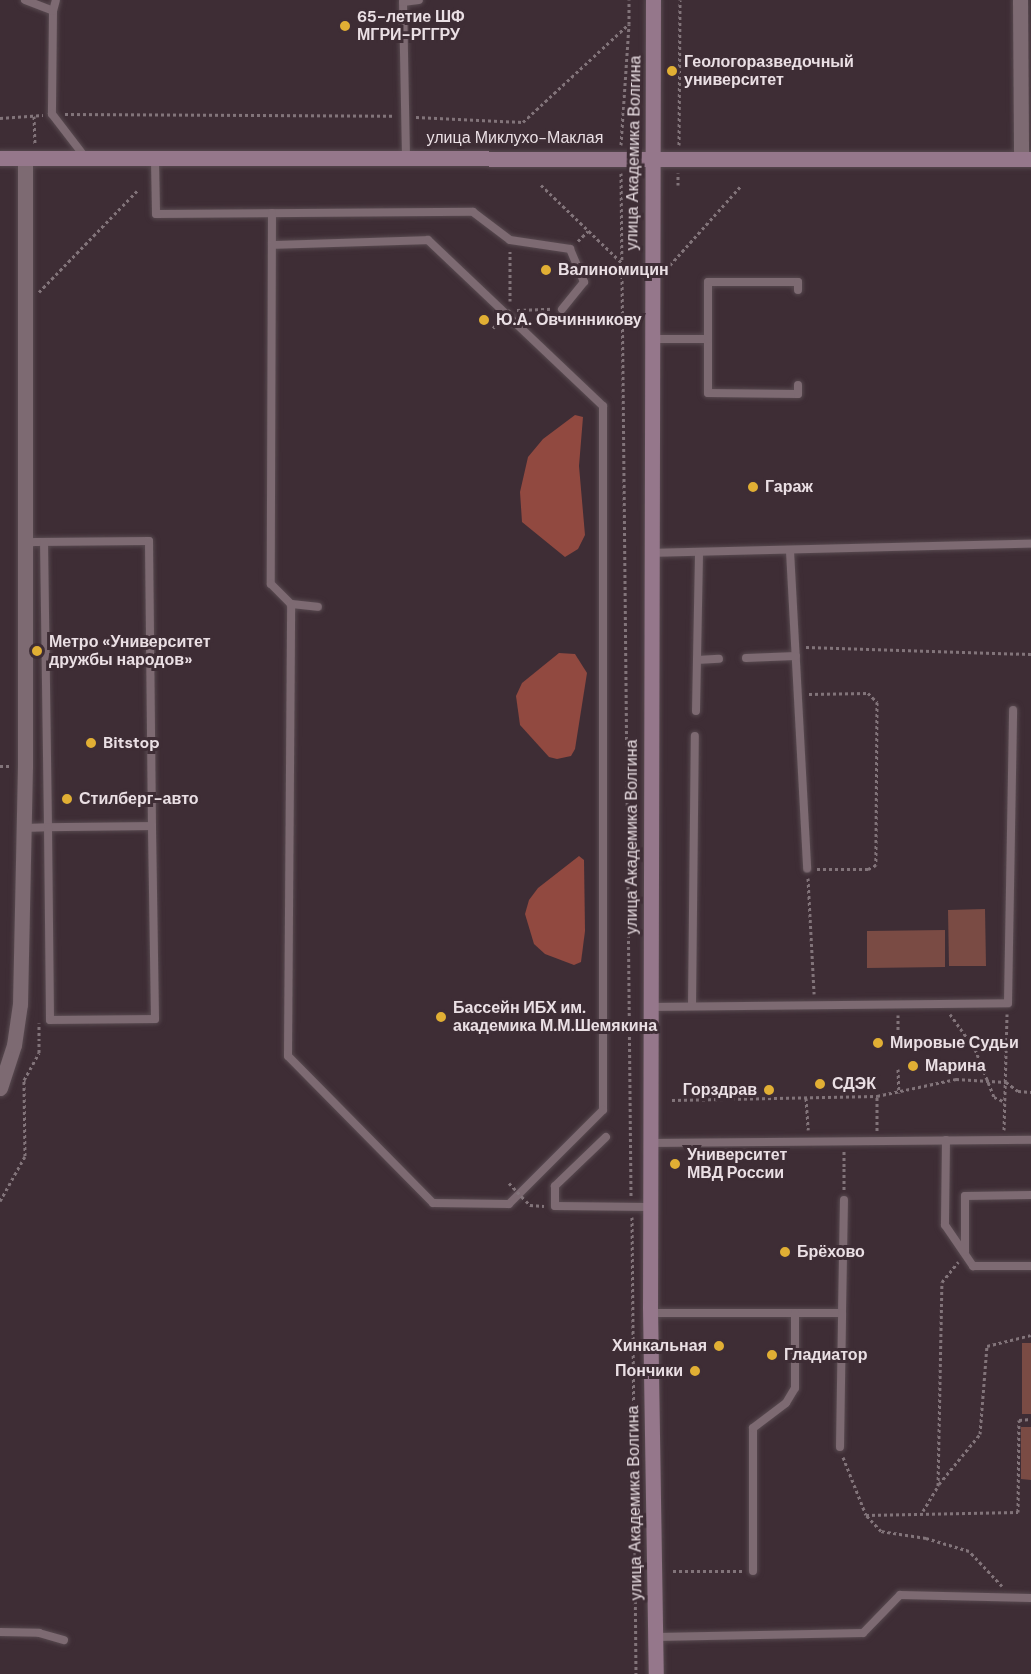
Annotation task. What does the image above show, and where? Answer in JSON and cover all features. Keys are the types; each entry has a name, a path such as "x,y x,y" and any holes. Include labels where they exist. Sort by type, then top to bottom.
{"street":[{"name":"улица Академика Волгина","path":"653,0 650,339 650,1313 656,1674"},
{"path":"1020,0 1026,159"},
{"name":"улица Миклухо-Маклая","path":"0,158 85,157 155,160 651,156 1026,159"},
{"path":"0,1088 14,1045 20,1004 24,828 25,158"},
{"path":"0,1066 14,1045"}],"lane":[{"path":"25,0 53,11"},
{"path":"56,0 53,11 52,114 85,157"},
{"path":"406,157 403,2 418,0"},
{"path":"155,160 156,213 473,212 510,240 570,249 584,282 562,309"},
{"path":"272,213 271,584 291,604 318,607"},
{"path":"272,245 428,240 603,405 603,1110 509,1204 433,1203 288,1056 291,604"},
{"path":"798,290 798,282 708,282 708,393 798,394 798,385"},
{"path":"650,339 708,339"},
{"path":"25,543 44,542 149,541 155,1019 50,1020 44,542"},
{"path":"650,553 1031,544"},
{"path":"790,550 807,869"},
{"path":"696,711 699,553"},
{"path":"746,658 795,651"},
{"path":"697,660 719,659"},
{"path":"651,1007 1008,1003 1013,710"},
{"path":"692,1006 695,736"},
{"path":"24,828 152,826"},
{"path":"606,1137 555,1186 555,1206 651,1207"},
{"path":"946,1140 945,1225 973,1266 1031,1266"},
{"path":"651,1143 1031,1140"},
{"path":"965,1254 965,1196 1031,1195"},
{"path":"840,1447 844,1200"},
{"path":"650,1313 842,1313"},
{"path":"753,1570 753,1428 786,1403 795,1388 795,1313"},
{"path":"656,1637 863,1633 900,1595 1031,1598"},
{"path":"0,1632 39,1633 64,1640"}],"path":[{"path":"629,0 620,156 623,264 636,1674"},
{"path":"680,0 680,120"},
{"path":"0,118 52,114 282,113 523,122 629,24"},
{"path":"34,116 35,144"},
{"path":"541,185 623,264"},
{"path":"670,265 741,186"},
{"path":"36,296 137,191"},
{"path":"570,249 588,231"},
{"path":"493,328 510,310 510,260"},
{"path":"510,310 562,309"},
{"path":"795,651 1031,654"},
{"path":"798,694 868,693 877,702 876,865 868,869 807,869 814,1005"},
{"path":"1004,1140 1008,1003"},
{"path":"897,1004 898,1039"},
{"path":"942,1004 975,1049 994,1097 1005,1102"},
{"path":"898,1069 899,1093"},
{"path":"672,1100 877,1096 899,1093 956,1078 1006,1082 1018,1091 1031,1092"},
{"path":"876,1140 877,1096"},
{"path":"806,1098 808,1141"},
{"path":"844,1140 844,1200"},
{"path":"509,1183 530,1205 555,1206"},
{"path":"938,1486 942,1282 965,1254"},
{"path":"923,1511 938,1486 980,1434 987,1346 1031,1335"},
{"path":"866,1515 923,1511 1018,1512 1019,1420 1031,1419"},
{"path":"840,1447 866,1515 881,1531 926,1538 969,1551 1014,1598"},
{"path":"672,1571 753,1570"}],"shaded area":[{"path":"575,415 583,417 579,466 585,535 578,549 565,557 522,522 520,492 528,457 543,439"},
{"path":"559,653 575,654 587,673 575,749 571,756 557,759 549,757 520,725 516,696 522,683"},
{"path":"579,856 584,860 585,931 581,962 574,965 545,954 534,944 525,914 529,900 538,888"},
{"path":"985,909 986,966 949,966 948,910"},
{"path":"945,930 945,967 867,968 867,931"},
{"path":"1022,1343 1031,1343 1031,1414 1022,1414"},
{"path":"1021,1427 1031,1427 1031,1480 1021,1479"}],"place":[{"name":"65-летие ШФ МГРИ-РГГРУ","path":"345,26"},
{"name":"Геологоразведочный университет","path":"672,71"},
{"name":"Валиномицин","path":"546,270"},
{"name":"Ю.А. Овчинникову","path":"484,320"},
{"name":"Гараж","path":"753,487"},
{"name":"Метро «Университет дружбы народов»","path":"37,651"},
{"name":"Bitstop","path":"91,743"},
{"name":"Стилберг-авто","path":"67,799"},
{"name":"Бассейн ИБХ им. академика М.М.Шемякина","path":"441,1017"},
{"name":"Мировые Судьи","path":"878,1043"},
{"name":"Марина","path":"913,1066"},
{"name":"СДЭК","path":"820,1084"},
{"name":"Горздрав","path":"769,1090"},
{"name":"Университет МВД России","path":"675,1164"},
{"name":"Брёхово","path":"785,1252"},
{"name":"Хинкальная","path":"719,1346"},
{"name":"Гладиатор","path":"772,1355"},
{"name":"Пончики","path":"695,1371"}]}
